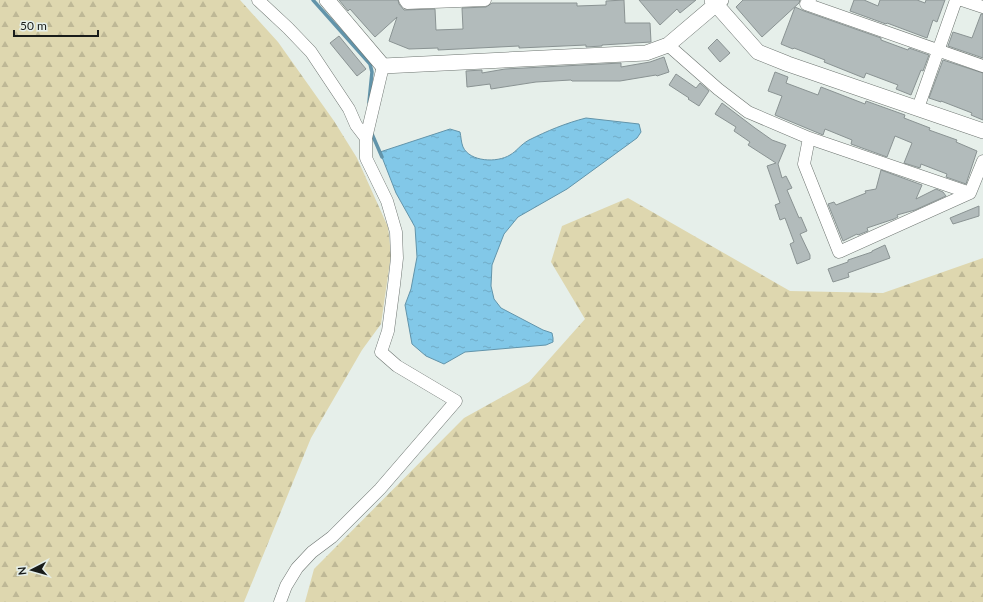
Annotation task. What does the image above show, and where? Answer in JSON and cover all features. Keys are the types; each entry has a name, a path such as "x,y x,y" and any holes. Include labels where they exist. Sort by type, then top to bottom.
{"street":[{"path":"258,0 311,52 349,109 356,125 366,138"},
{"path":"405,0 407,3 485,0"},
{"path":"810,0 806,4 983,66"},
{"path":"918,108 956,0"},
{"path":"962,0 983,7"},
{"path":"330,1 383,66"},
{"path":"383,66 646,53 668,45 716,2 758,52 788,64 983,131"},
{"path":"668,45 718,89 748,112 809,138 970,193"},
{"path":"280,602 286,586 297,568 312,552 332,537 380,488 456,401 397,366 380,352 388,331 397,258 396,232 387,201 366,158 366,138 383,66"},
{"path":"809,138 804,164 839,252 970,193 983,161"}],"green space":[{"path":"0,0 240,0 278,42 334,121 357,158 388,227 391,255 381,324 362,350 311,438 244,602 0,602"},
{"path":"628,198 790,291 883,293 983,258 983,602 305,602 314,569 464,418 529,382 585,319 551,262 562,226"}],"water":[{"path":"586,118 639,124 641,132 637,138 567,189 518,217 504,234 492,265 491,286 494,299 501,308 543,330 552,333 553,342 546,345 465,352 444,364 426,356 412,344 405,305 411,289 417,257 415,227 396,193 380,152 450,129 460,132 463,147 471,156 484,160 505,158 515,152 526,142 550,130"}],"building":[{"path":"339,0 398,0 399,4 404,10 435,9 436,30 463,29 462,8 486,7 492,3 577,3 577,6 606,5 606,1 624,0 625,23 650,23 651,42 586,47 586,45 519,48 519,46 438,50 438,48 409,49 389,41 397,17 375,37 350,9 348,11"},
{"path":"639,0 696,0 680,13 677,9 660,25"},
{"path":"743,0 800,0 799,3 762,37 736,7"},
{"path":"854,0 864,0 878,6 880,0 917,0 925,3 926,0 945,0 937,22 933,20 927,38 850,11"},
{"path":"795,7 881,38 881,40 908,50 909,48 929,55 911,95 896,89 898,85 866,73 864,78 824,62 825,60 781,44"},
{"path":"981,14 983,14 983,58 948,46 953,32 972,38"},
{"path":"339,36 366,69 357,76 330,43"},
{"path":"717,39 730,53 720,62 708,48"},
{"path":"664,57 669,72 657,76 620,81 571,80 536,82 491,89 490,84 467,87 466,71 482,70 482,73 505,69 621,63 621,67 650,62"},
{"path":"943,60 983,73 983,120 971,115 972,113 929,98"},
{"path":"775,72 788,77 786,83 818,95 821,87 865,104 866,101 905,115 904,118 930,128 929,130 957,140 956,142 977,151 966,184 946,177 947,174 921,164 920,168 904,163 912,143 895,136 887,157 851,144 852,140 825,129 823,135 775,115 782,96 768,91"},
{"path":"676,74 696,88 700,83 709,91 699,106 669,85"},
{"path":"722,103 772,140 786,145 778,164 782,178 786,176 792,188 787,190 799,218 801,217 807,231 800,234 810,255 810,259 797,264 790,244 794,242 785,218 780,220 775,205 780,203 767,166 776,163 748,145 750,142 734,131 736,127 715,114"},
{"path":"881,170 922,185 916,199 936,189 943,192 946,196 915,210 897,215 898,217 894,219 867,228 868,231 858,235 857,234 843,241 828,204 834,202 836,205 866,193 865,191 876,189"},
{"path":"979,206 979,216 953,224 950,218"},
{"path":"885,245 890,258 848,273 849,277 833,282 828,269 872,252"}],"waterway":[{"path":"313,0 370,64 372,72 369,102"},
{"path":"372,134 382,157"}]}
